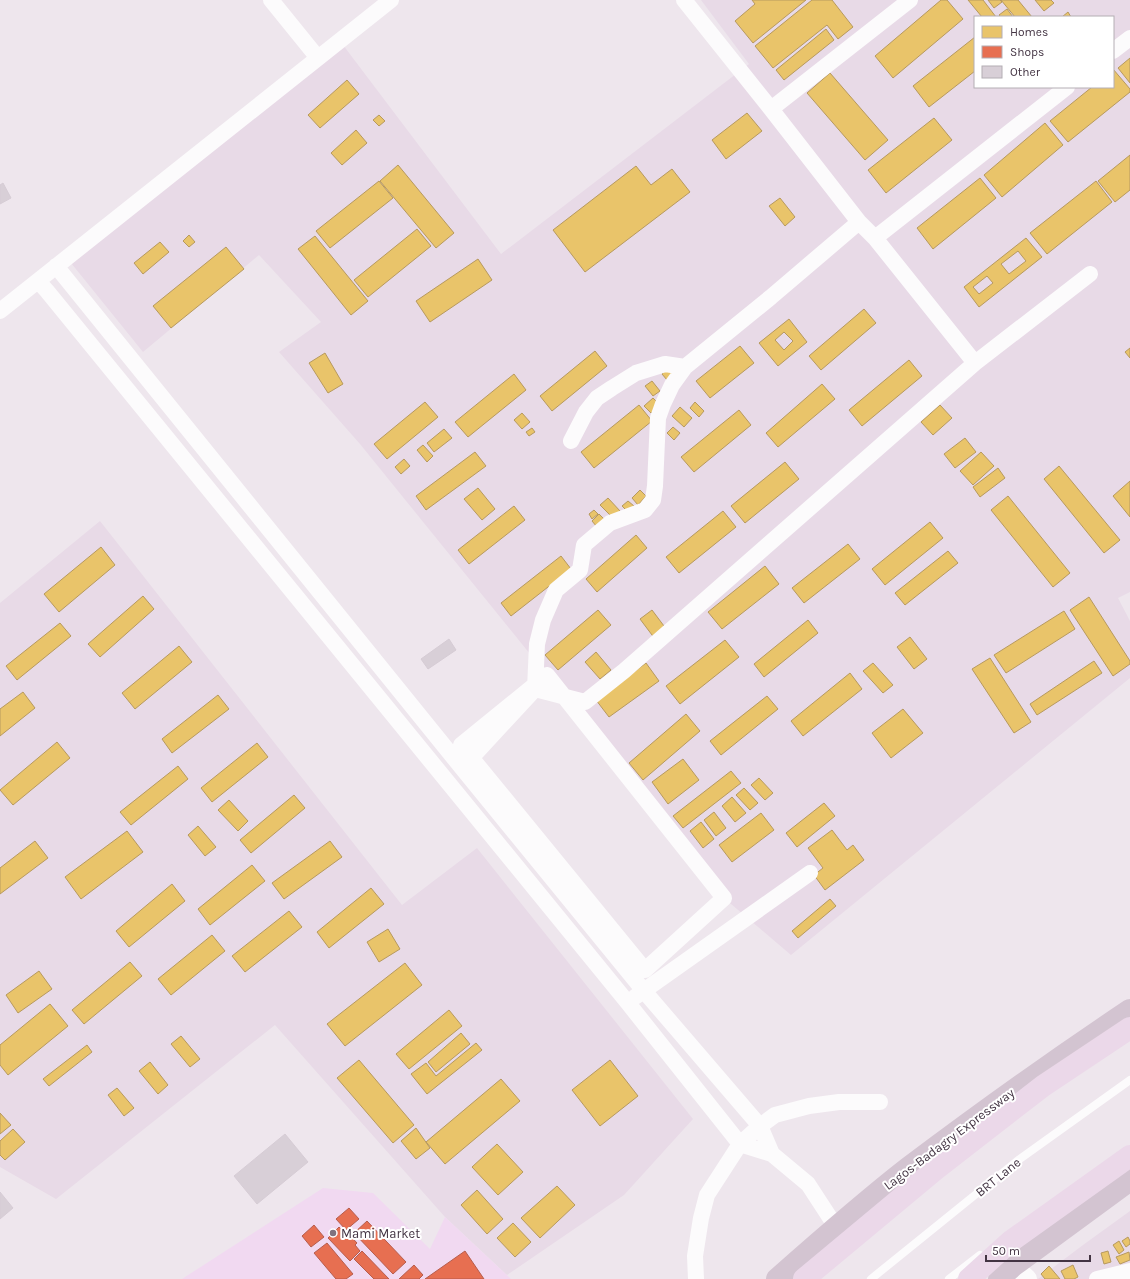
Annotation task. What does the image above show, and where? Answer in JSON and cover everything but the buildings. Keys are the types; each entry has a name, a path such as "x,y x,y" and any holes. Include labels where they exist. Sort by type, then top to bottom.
{"highway":[{"name":"Lagos-Badagry Expressway","path":"804,1279 936,1169 1036,1091 1130,1028"},
{"path":"969,1279 1011,1241 1130,1156"}],"main road":[{"name":"Lagos-Badagry Expressway","path":"776,1279 836,1227 908,1169 1055,1060 1130,1010"},
{"path":"1013,1275 1130,1180"}],"street":[{"path":"271,0 318,58"},
{"path":"0,311 391,0"},
{"path":"684,0 859,222 875,238 975,363"},
{"path":"771,109 910,0"},
{"path":"1114,50 1130,38"},
{"path":"875,238 1066,88"},
{"path":"454,774 535,689 536,644 543,620 556,590 580,570 584,545 610,523 645,510 653,500 658,418 672,386 685,367 771,297 859,222"},
{"path":"56,266 454,774 628,1003 740,1144 772,1154 808,1184 836,1227"},
{"path":"535,689 585,702 624,671 975,363 1090,274"},
{"path":"38,281 454,774 760,1126 772,1154"},
{"path":"571,441 586,412 597,398 612,388 636,373 665,364 685,367"},
{"path":"547,676 724,898 645,970 461,745 547,676"},
{"path":"628,1003 810,873"},
{"path":"696,1279 695,1256 701,1218 707,1195 740,1144 775,1115 809,1106 838,1102 880,1102"},
{"path":"1097,1279 1130,1271"}],"lane":[{"name":"BRT Lane","path":"871,1279 1018,1161 1130,1080"},
{"path":"1003,1237 1015,1228"},
{"path":"949,1279 985,1251"}],"shaded area":[{"path":"701,0 1130,0 1130,592 1118,598 1130,621 1130,678 791,955 724,898 547,675 360,444 279,352 321,322 259,255 143,352 67,258 340,41 501,254 749,64"},
{"path":"100,521 402,905 477,848 693,1119 624,1195 507,1275 445,1217 275,1025 56,1199 0,1167 0,603"},
{"name":"Mami Market","path":"323,1188 373,1193 430,1249 445,1217 511,1279 182,1279"},
{"path":"1130,1211 1130,1279 1038,1279 1083,1245"}],"place":[{"name":"Mami Market","path":"333,1233"}]}
